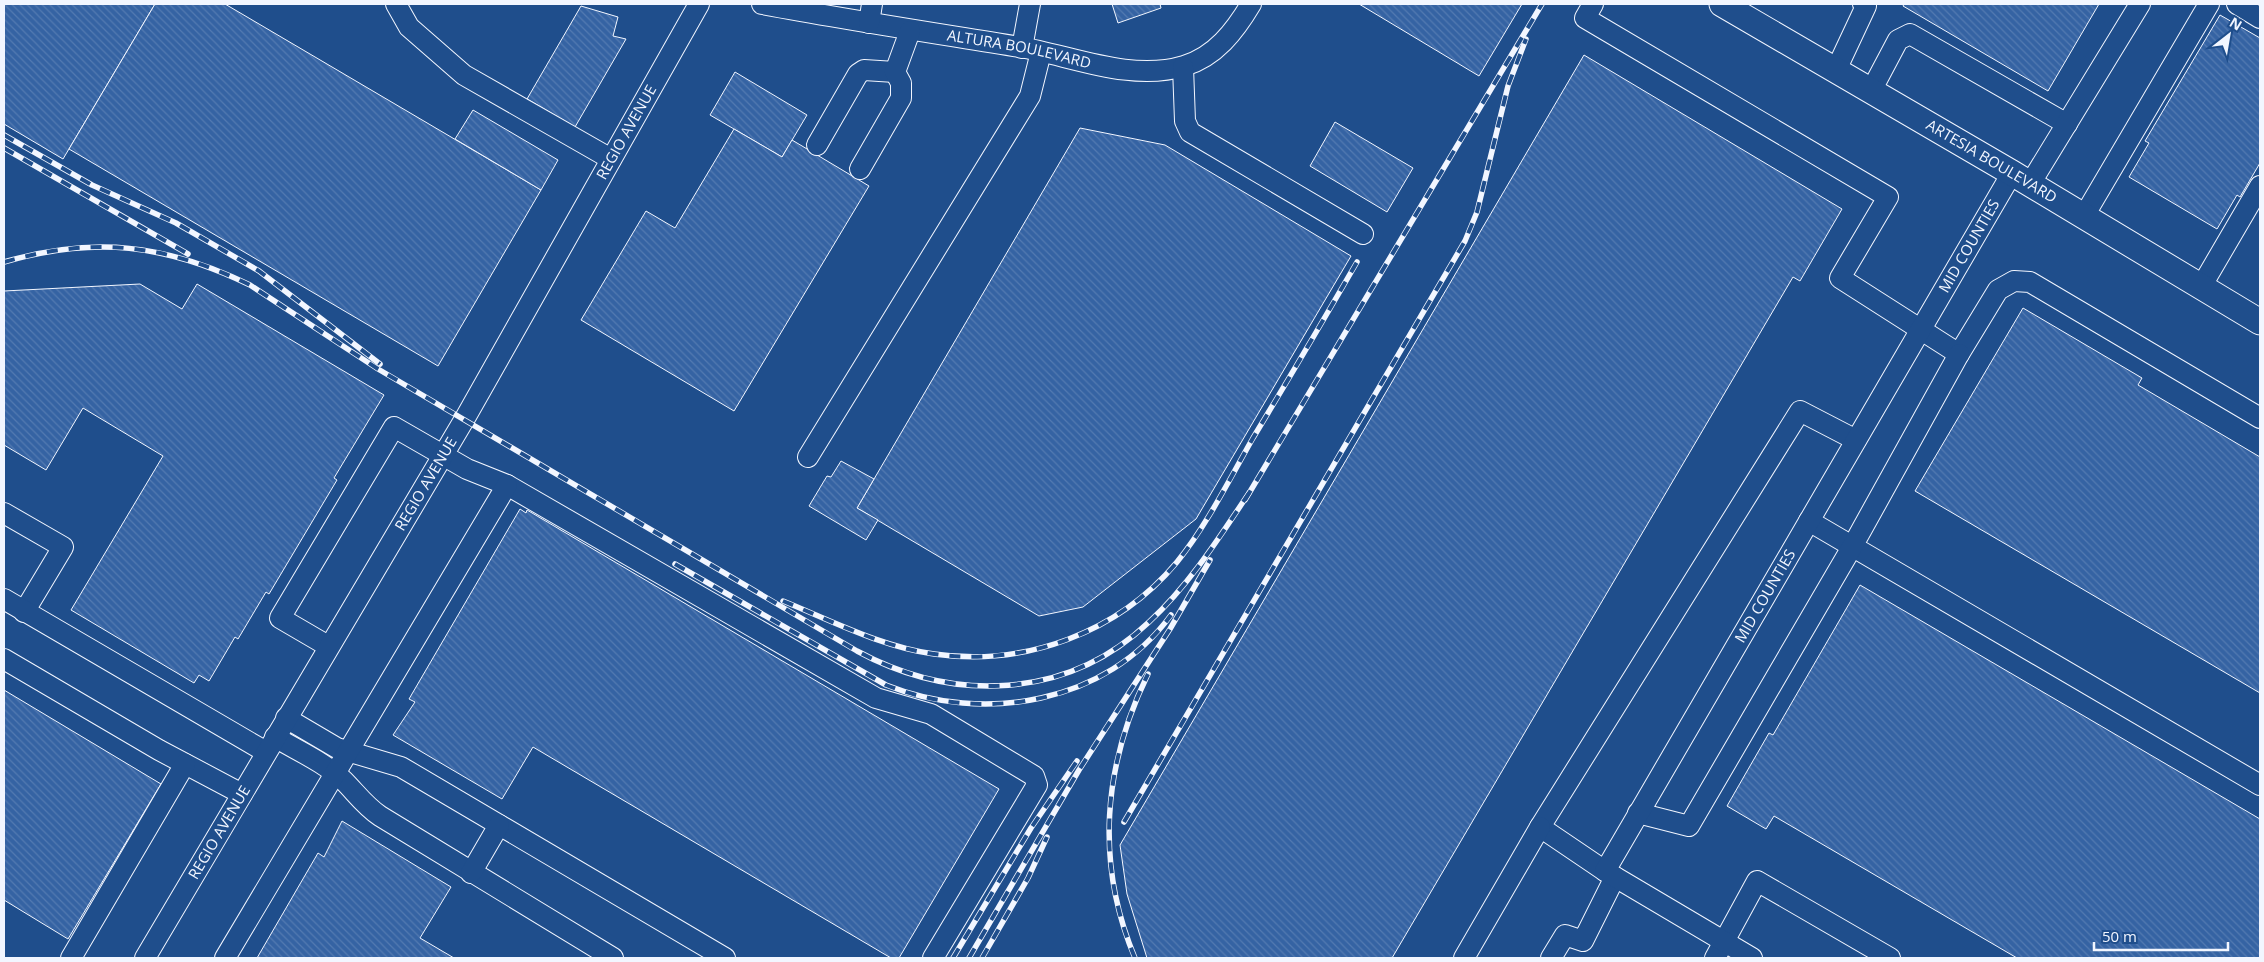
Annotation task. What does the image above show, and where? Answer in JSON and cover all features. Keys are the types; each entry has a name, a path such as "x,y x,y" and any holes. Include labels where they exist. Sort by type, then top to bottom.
{"main road":[{"name":"ARTESIA BOULEVARD","path":"1726,5 2260,322"}],"street":[{"path":"396,4 409,27 464,75 611,159"},
{"name":"REGIO AVENUE","path":"145,958 442,456 699,4"},
{"name":"ALTURA BOULEVARD","path":"762,4 910,31 1032,50 1135,71 1169,70 1198,61 1222,43 1234,30 1251,4"},
{"path":"869,24 872,4"},
{"path":"808,457 1030,96 1032,50 1030,4"},
{"path":"1593,4 1585,18 1888,197 1840,278 1959,354"},
{"path":"1836,70 1866,6 1863,4"},
{"name":"MID COUNTIES","path":"1551,958 1565,934 1584,941 1610,874 1638,813 1921,329 2021,179 2067,124 2140,4"},
{"path":"2084,216 2209,4"},
{"path":"2237,4 2260,18"},
{"path":"860,169 901,98 901,83 895,72 910,31"},
{"path":"1871,91 1898,40 1910,34 2067,124"},
{"path":"1183,67 1185,121 1190,132 1362,234"},
{"path":"817,145 858,74 864,70 895,72"},
{"path":"2201,287 2260,186"},
{"path":"1638,813 1688,826 1852,547 1959,354 1998,290 2014,281 2030,282 2260,418"},
{"path":"1464,958 1540,827 1800,410 1856,440"},
{"path":"328,646 280,618 394,426 442,456 467,469 507,485 876,698 931,714 1034,776 1037,784 933,958"},
{"path":"225,958 507,485"},
{"path":"4,513 63,547 24,612"},
{"path":"1809,521 2260,785"},
{"path":"4,600 270,745 334,773 371,810 471,874 613,958"},
{"path":"4,659 186,764 242,794"},
{"path":"286,718 325,742 348,752 401,767 725,958"},
{"path":"71,958 186,764"},
{"path":"471,874 499,825"},
{"path":"1540,827 1719,950 1752,958"},
{"path":"1719,950 1757,881 1890,958"}],"building":[{"path":"4,4 155,4 63,159 4,124"},
{"path":"155,4 225,4 541,190 438,366 69,149"},
{"path":"1112,4 1160,4 1161,8 1118,23"},
{"path":"1359,4 1522,4 1479,76"},
{"path":"1904,4 2099,4 2048,91 1903,6"},
{"path":"581,6 618,17 613,36 626,39 575,127 527,99"},
{"path":"2220,15 2260,38 2260,163 2240,197 2237,195 2217,229 2129,177 2149,143 2145,141"},
{"path":"1584,55 1842,209 1800,281 1793,277 1392,958 1147,958 1127,894 1120,845"},
{"path":"735,72 807,115 782,157 710,115"},
{"path":"473,110 558,160 541,190 455,139"},
{"path":"1335,122 1413,168 1387,212 1310,166"},
{"path":"1080,128 1165,145 1351,256 1196,519 1083,607 1039,616 857,508"},
{"path":"734,129 782,157 792,140 869,186 734,411 581,320 646,211 675,228"},
{"path":"140,284 182,309 197,284 384,395 334,478 337,480 269,594 266,592 238,639 235,637 209,681 199,675 194,683 71,610 163,456 83,408 46,470 4,445 4,291"},
{"path":"2023,308 2142,378 2138,385 2260,457 2260,693 1915,491"},
{"path":"841,461 874,479 857,508 878,520 866,540 809,506 827,476 831,477"},
{"path":"520,509 526,513 527,510 999,789 899,958 891,958 533,747 502,799 393,735 415,702 409,699"},
{"path":"1860,585 2260,819 2260,958 2017,958 1774,816 1766,829 1727,806 1769,733 1773,735"},
{"path":"4,690 161,784 68,939 4,900"},
{"path":"342,821 451,887 420,938 454,958 257,958 318,853 324,857"}],"railway":[{"path":"1245,500 1542,4"},
{"path":"1124,822 1465,241 1477,212 1508,86 1526,39"},
{"path":"4,135 92,185 176,223 259,271 380,364"},
{"path":"4,148 188,254"},
{"path":"4,262 69,249 129,248 188,260 219,271 250,285 378,369 857,651 894,668 932,679 970,685 1008,685 1046,679 1082,667 1117,648 1149,622 1177,593 1203,560 1249,493"},
{"path":"783,601 895,646 934,654 968,657 1002,655 1035,649 1068,640 1098,626 1127,608 1153,587 1188,548 1217,502 1357,262"},
{"path":"969,958 1079,770 1170,629 1210,560"},
{"path":"675,564 886,685 924,697 963,703 1002,703 1041,698 1078,687 1113,669 1144,645 1171,615"},
{"path":"1135,958 1122,922 1114,886 1110,851 1110,815 1114,779 1121,744 1148,674"},
{"path":"953,958 1031,828 1077,761"},
{"path":"982,958 1028,878 1047,837"}]}
